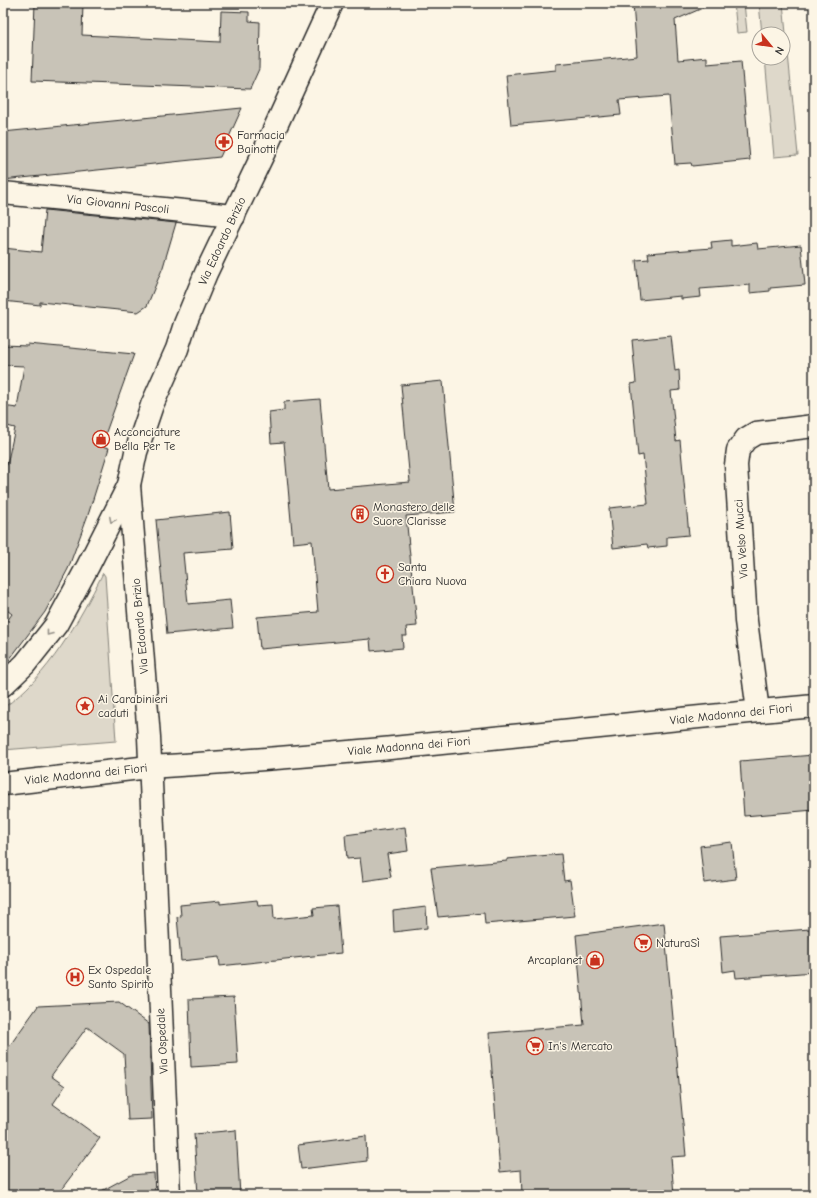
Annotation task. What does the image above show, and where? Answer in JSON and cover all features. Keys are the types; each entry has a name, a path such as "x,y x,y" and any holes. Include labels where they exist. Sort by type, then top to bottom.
{"main road":[{"name":"Via Edoardo Brizio","path":"3,685 25,664 56,625 129,485 136,452 152,405 177,349 185,324 206,273 264,152 332,3"},
{"name":"Via Giovanni Pascoli","path":"3,193 234,216"},
{"name":"Via Velso Mucci","path":"758,711 745,605 736,465 738,450 746,439 756,433 814,426"},
{"name":"Via Edoardo Brizio","path":"129,485 149,737 149,767"},
{"name":"Viale Madonna dei Fiori","path":"3,784 149,767 251,761 615,727 814,706"},
{"name":"Via Ospedale","path":"149,767 169,1195"}],"shaded area":[{"path":"734,3 744,3 747,32 737,33"},
{"path":"759,3 783,3 785,26 761,26"},
{"path":"766,66 789,66 798,155 774,157"},
{"path":"103,573 105,576 116,741 3,750 3,708 34,681 61,647 84,610"}],"building":[{"path":"35,3 83,3 82,35 220,42 221,11 249,12 249,21 260,22 259,69 250,89 32,81"},
{"path":"633,3 714,3 675,20 678,60 707,57 707,64 741,61 750,160 692,166 691,163 675,164 669,96 619,100 621,115 511,125 506,75 556,70 556,64 637,56"},
{"path":"242,108 220,157 3,180 3,132"},
{"path":"45,210 176,223 163,267 147,306 138,312 40,302 40,305 3,301 3,248 41,252"},
{"path":"731,240 731,246 757,243 758,249 801,245 805,285 770,288 770,291 750,293 750,285 700,289 701,297 681,299 681,296 640,300 636,260 649,259 648,253 712,248 711,242"},
{"path":"671,336 675,371 679,370 680,390 671,391 676,441 680,440 689,535 667,537 667,546 648,548 647,544 613,548 609,508 648,504 643,455 638,456 631,384 636,383 632,340"},
{"path":"28,344 134,354 101,446 109,448 89,512 68,569 45,612 3,668 3,627 12,614 3,607 3,465 7,465 15,428 3,425 3,406 17,408 24,366 3,365 3,345 28,346"},
{"name":"Monastero delle Suore Clarisse","path":"443,381 455,512 406,516 417,626 406,627 407,636 402,636 403,648 371,651 370,639 260,649 257,617 318,612 312,541 293,543 284,442 271,443 269,412 284,410 284,402 320,399 328,489 410,482 401,385"},
{"path":"230,512 233,549 183,553 188,604 230,600 233,628 167,634 156,520"},
{"path":"814,755 814,810 744,816 740,761"},
{"path":"405,827 408,851 387,854 391,877 363,881 360,858 347,859 345,835"},
{"path":"732,842 736,879 704,883 700,846"},
{"path":"561,854 564,881 570,880 575,916 485,924 484,913 438,917 431,868"},
{"path":"257,900 258,905 273,904 274,919 314,915 313,908 337,906 341,953 220,966 219,957 181,961 177,917 181,916 180,905 220,901 220,904"},
{"path":"426,907 427,928 394,932 393,911"},
{"path":"664,923 686,1156 671,1157 674,1195 522,1195 521,1170 500,1172 489,1033 584,1025 576,935"},
{"path":"810,929 812,947 814,947 814,972 736,978 735,970 723,972 720,936"},
{"path":"234,997 238,1064 191,1067 189,999"},
{"path":"119,1002 149,1024 152,1119 128,1120 124,1054 87,1027 51,1076 65,1086 53,1104 100,1138 57,1195 3,1195 3,1055 38,1006"},
{"path":"236,1130 240,1195 198,1195 194,1134"},
{"path":"366,1136 367,1161 301,1169 298,1145"},
{"path":"154,1173 155,1195 94,1195 131,1175"}],"place":[{"name":"Farmacia Bainotti","path":"224,142"},
{"name":"Acconciature Bella Per Te","path":"101,439"},
{"name":"Monastero delle Suore Clarisse","path":"360,514"},
{"name":"Santa Chiara Nuova","path":"385,574"},
{"name":"Ai Carabinieri caduti","path":"85,706"},
{"name":"NaturaSì","path":"643,943"},
{"name":"Arcaplanet","path":"595,960"},
{"name":"Ex Ospedale Santo Spirito","path":"75,977"},
{"name":"In's Mercato","path":"535,1046"}]}
